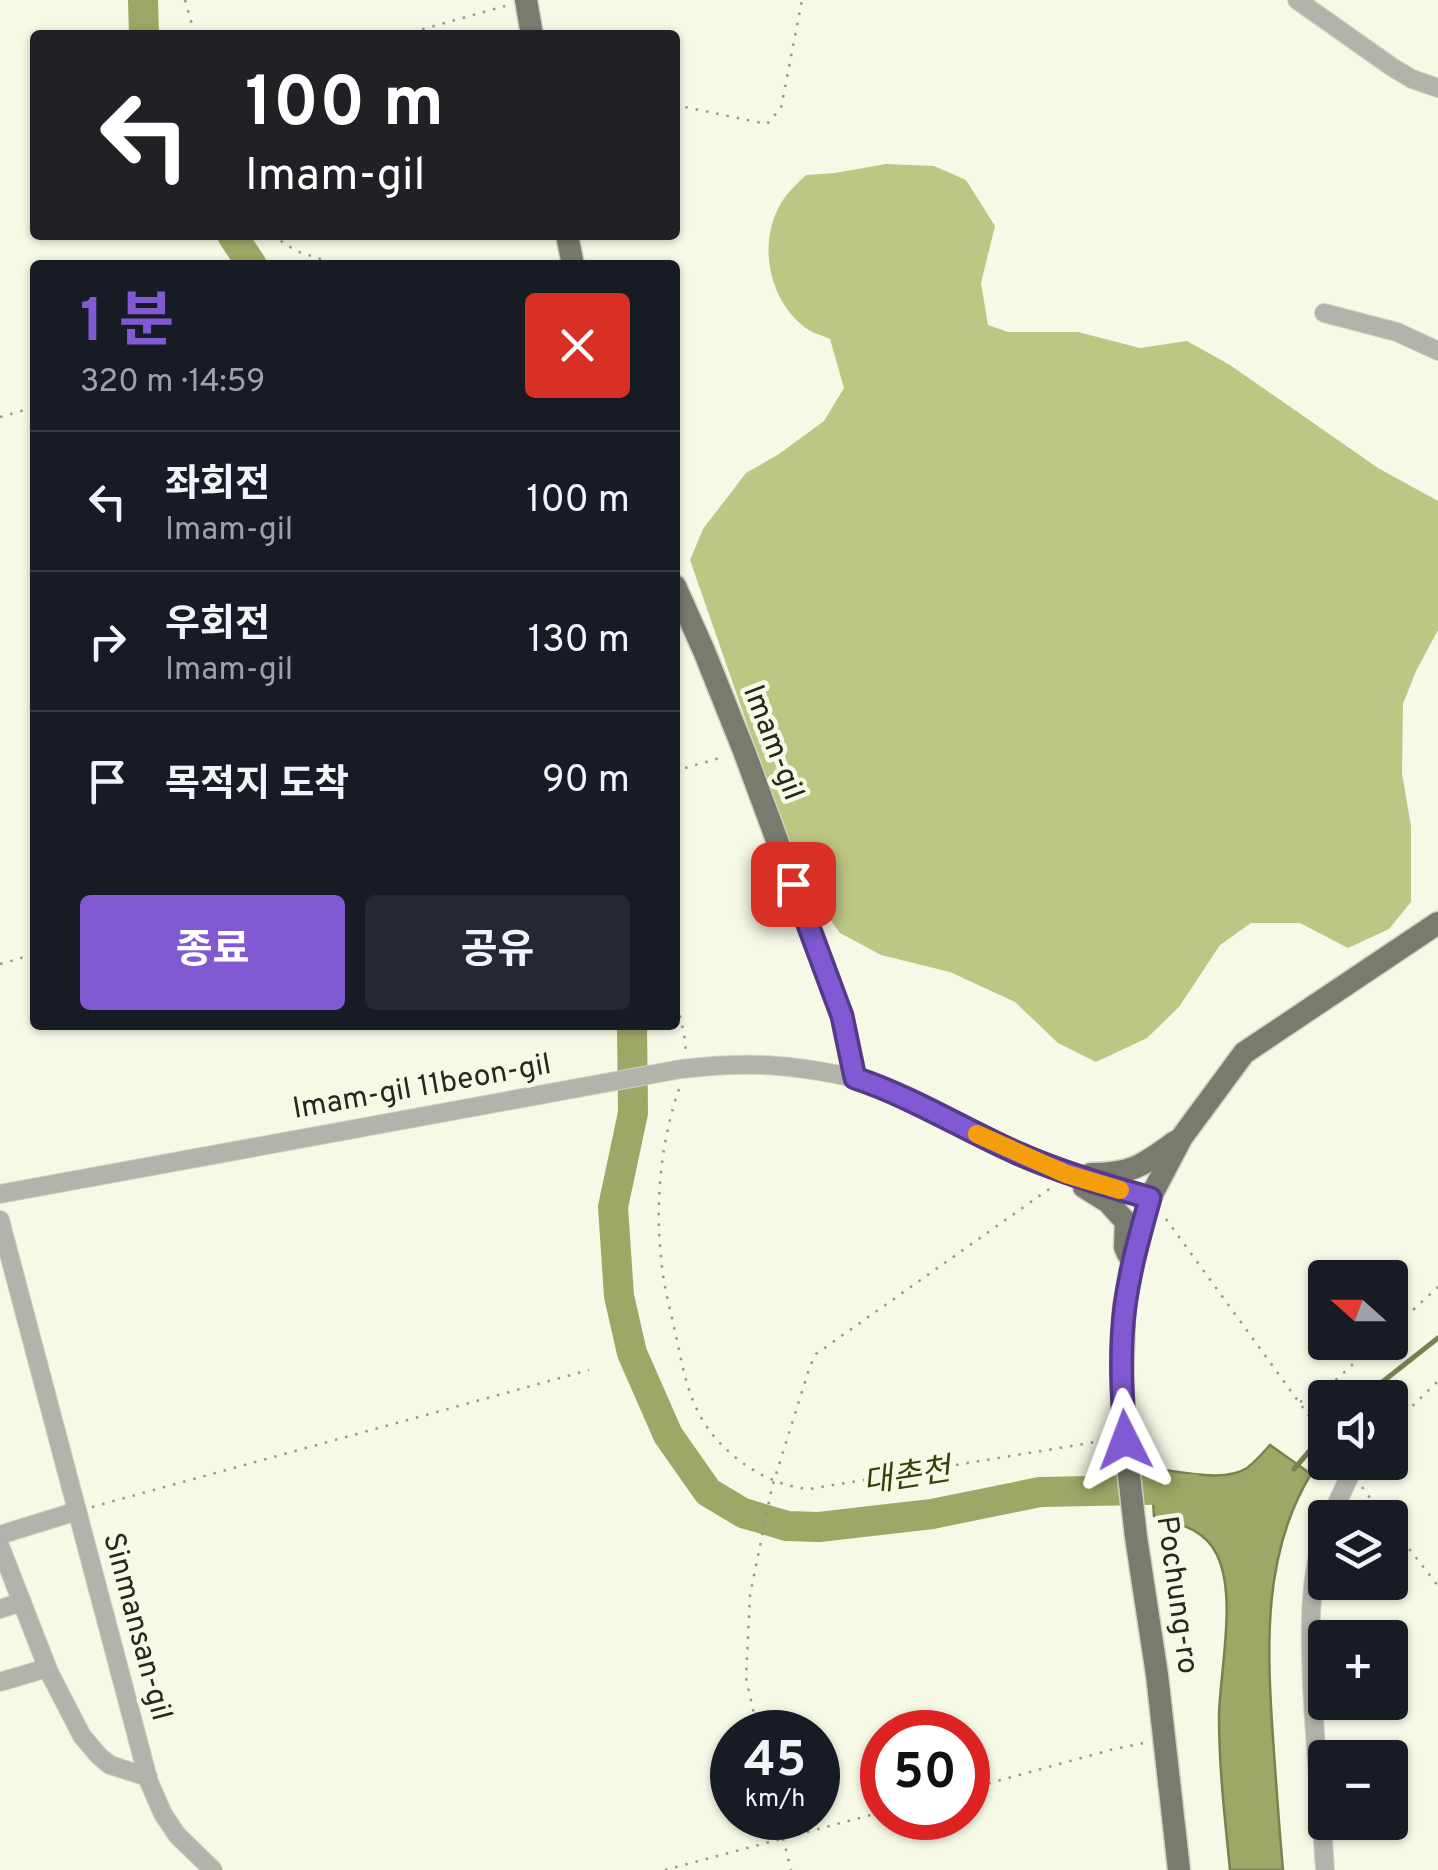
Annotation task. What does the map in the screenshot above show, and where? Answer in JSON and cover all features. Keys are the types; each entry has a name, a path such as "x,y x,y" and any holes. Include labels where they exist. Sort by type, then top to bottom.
{"main road":[{"path":"526,1 531,30"},
{"name":"Imam-gil","path":"680,597 744,751 842,1016 855,1078"},
{"name":"Pochung-ro","path":"1180,1870 1125,1440 1124,1327 1132,1263 1150,1198 1182,1137 1244,1053 1438,923"},
{"path":"855,1078 892,1091 1066,1174 1150,1198"},
{"path":"1066,1174 1120,1174 1141,1166 1182,1137"},
{"path":"1066,1174 1119,1211 1126,1222 1125,1247 1132,1263"}],"street":[{"path":"1297,0 1392,66 1438,88"},
{"path":"1324,313 1397,332 1438,351"},
{"name":"Imam-gil 11beon-gil","path":"0,1194 684,1069 766,1064 855,1078"},
{"path":"0,1220 76,1511"},
{"name":"Sinmansan-gil","path":"0,1535 76,1511 148,1777 162,1814 212,1870"},
{"path":"0,1546 47,1668 82,1736 99,1756 122,1770 148,1777"},
{"path":"1312,1600 1314,1722 1325,1870"},
{"path":"0,1609 22,1602"},
{"path":"0,1682 47,1668"}],"path":[{"path":"185,0 194,30"},
{"path":"680,106 767,124 772,121 781,108 802,0"},
{"path":"420,30 526,1"},
{"path":"280,240 296,251 324,260"},
{"path":"0,417 30,408"},
{"path":"680,770 744,751"},
{"path":"0,964 30,955"},
{"path":"680,1016 684,1069 669,1122 661,1182 660,1257 690,1394 707,1427 760,1474 797,1488 822,1489 1096,1442"},
{"path":"753,1710 746,1678 754,1568 772,1487 816,1354 1040,1197 1066,1174"},
{"path":"1150,1198 1308,1416"},
{"path":"1408,1314 1438,1287"},
{"path":"1299,1403 1328,1388 1358,1360"},
{"path":"76,1511 589,1370"},
{"path":"1408,1410 1438,1381"},
{"path":"1357,1480 1372,1500"},
{"path":"1408,1547 1438,1586"},
{"path":"990,1783 1166,1739"},
{"path":"665,1870 780,1840"},
{"path":"784,1840 791,1870"}],"shaded area":[{"path":"886,164 934,166 966,180 995,226 981,283 988,325 1008,332 1078,332 1140,348 1187,341 1230,365 1378,468 1438,501 1438,630 1403,704 1402,773 1411,826 1411,902 1389,929 1348,948 1300,923 1251,923 1220,945 1179,1007 1147,1038 1096,1062 1058,1043 1015,1002 950,972 881,955 840,933 802,882 690,560 703,529 746,473 824,421 844,388 830,339 802,325 780,298 773,282 769,247 776,212 806,175"},
{"path":"1270,1445 1308,1472 1284,1536 1271,1603 1271,1704 1283,1870 1230,1870 1219,1735 1227,1612 1223,1572 1206,1539 1154,1516 1151,1468 1226,1475 1247,1468"}],"waterway":[{"name":"대촌천","path":"143,0 144,30"},
{"name":"대촌천","path":"235,240 249,260"},
{"name":"대촌천","path":"632,1030 633,1113 613,1207 619,1296 632,1353 668,1435 708,1492 743,1513 787,1526 819,1527 932,1514 1040,1492 1193,1489"},
{"path":"1385,1380 1438,1338"},
{"path":"1294,1469 1308,1453"}],"slow traffic":[{"path":"977,1134 1066,1174 1120,1190"}],"route":[{"path":"793,884 842,1016 855,1078 892,1091 1066,1174 1150,1198 1124,1309 1125,1440"}]}
